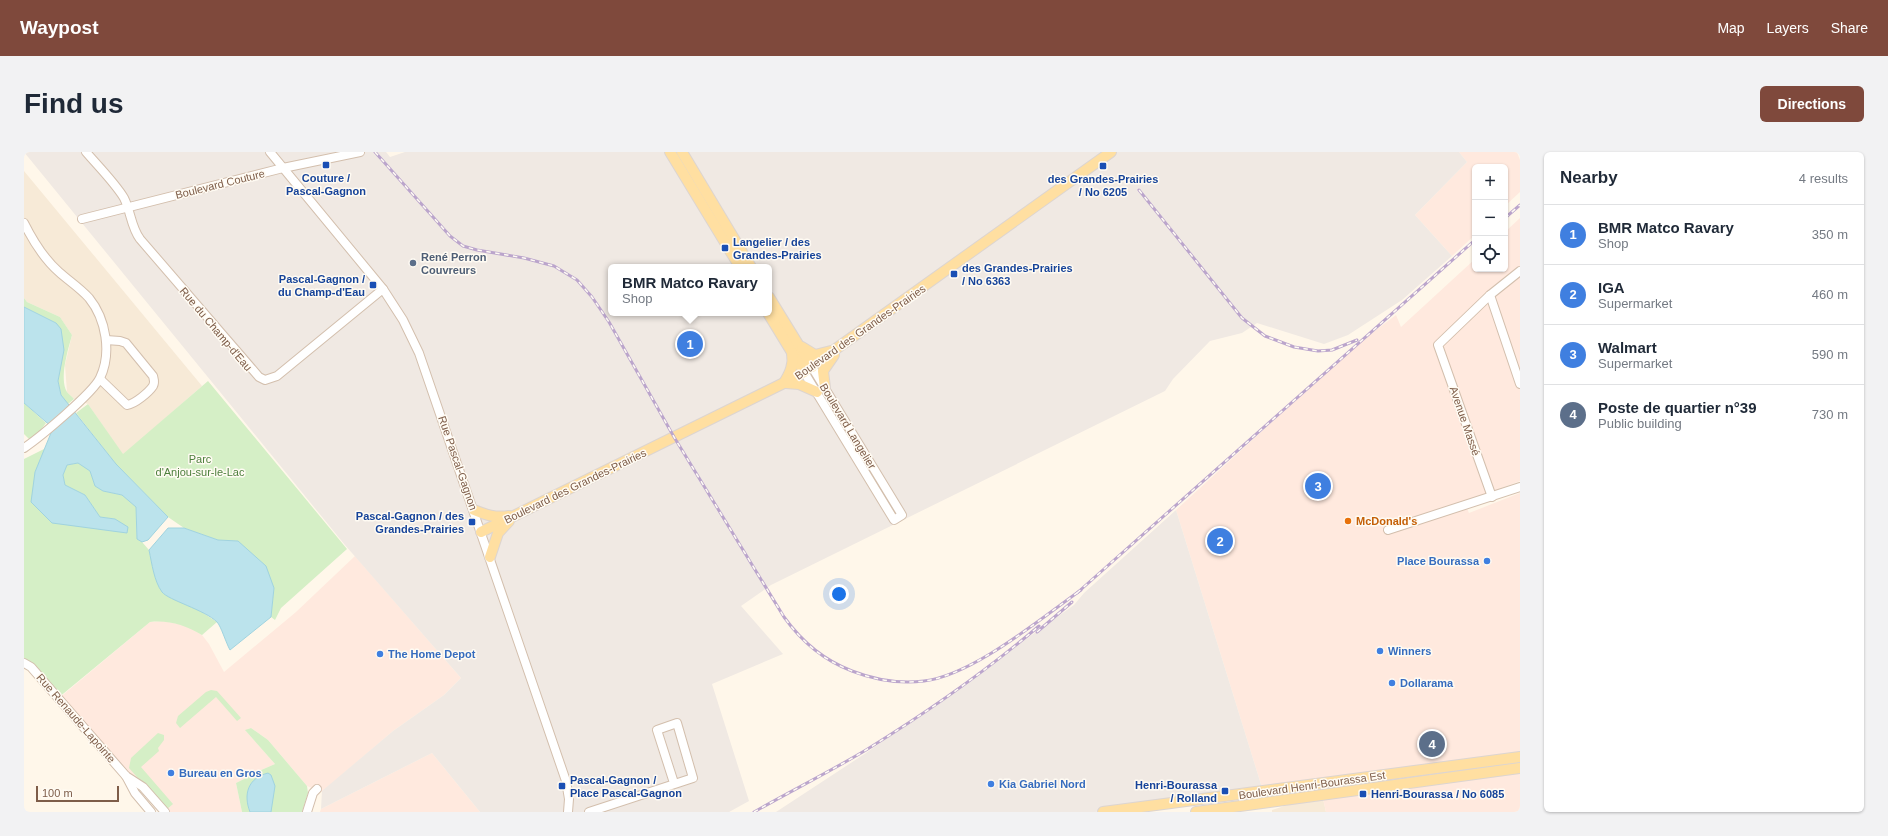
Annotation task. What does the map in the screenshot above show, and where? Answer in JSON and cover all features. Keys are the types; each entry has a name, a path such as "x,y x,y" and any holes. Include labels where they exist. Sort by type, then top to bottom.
{"main road":[{"path":"670,152 738,264"},
{"path":"682,152 749,264"},
{"name":"Boulevard des Grandes-Prairies","path":"481,532 808,370 1111,152"},
{"name":"Boulevard Langelier","path":"772,302 794,338 808,370"},
{"name":"Boulevard Langelier","path":"770,316 792,353 808,370"},
{"path":"794,338 804,349 815,355 826,353 842,346"},
{"path":"792,353 793,362 790,373 784,383 799,384 821,390 823,371 842,346"},
{"path":"474,510 488,516 498,517 515,515"},
{"path":"490,556 498,533 515,515"},
{"name":"Boulevard Henri-Bourassa Est","path":"1103,812 1120,811 1520,757"},
{"name":"Boulevard Henri-Bourassa Est","path":"1196,812 1213,811 1520,768"}],"street":[{"name":"Rue du Champ-d'Eau","path":"86,152 123,196 134,228 140,239 254,373 265,380 277,376 383,289"},
{"name":"Rue Pascal-Gagnon","path":"270,152 383,289 403,320 424,364 566,781 569,799 568,812"},
{"name":"Boulevard Couture","path":"82,219 283,168 360,152"},
{"path":"24,223 33,242 57,271 82,291 92,302 103,324 106,340 104,362 100,379 93,389 24,448"},
{"path":"1520,270 1490,295 1520,384"},
{"name":"Avenue Massé","path":"1490,295 1438,345 1492,497"},
{"path":"100,379 127,405 133,404 152,387 154,382 153,376 126,344 120,341 106,340"},
{"name":"Boulevard Langelier","path":"808,370 821,390 902,515 894,520 821,390"},
{"path":"1388,530 1520,487"},
{"name":"Rue Renaude-Lapointe","path":"24,663 31,667 126,776 136,793 151,812"},
{"path":"589,812 693,778 677,723 657,730 674,783"},
{"name":"Rue Renaude-Lapointe","path":"126,776 143,787 165,812"},
{"path":"307,812 313,792 317,789"},
{"path":"1209,798 1213,811"},
{"path":"568,812 573,812"}],"shaded area":[{"path":"24,152 386,152 390,157 405,152 1459,152 1467,162 1415,215 1452,256 1402,300 1348,335 1324,344 1257,323 1242,333 1210,341 1173,379 1165,391 771,585 741,606 783,654 712,684 749,801 729,812 480,812 432,753 321,809 322,791 393,731 444,695 461,678 345,545"},
{"path":"1459,152 1517,152 1520,160 1520,192 1508,203 1508,164 1472,164 1472,238 1452,256 1415,215 1467,162"},
{"path":"24,171 202,386 123,455 88,404 74,399 67,392 65,365 72,335 60,317 27,302 24,298"},
{"path":"1520,218 1520,481 1464,502 1469,513 1520,493 1520,757 1263,791 1176,510 1356,345 1396,315 1401,327 1472,262 1472,272 1508,272 1508,229"},
{"path":"1176,510 1263,791 1095,812 776,812 866,753 1074,605 1084,593"},
{"path":"355,556 461,678 444,695 393,731 322,792 307,786 268,740 251,728 246,731 275,764 259,771 249,772 244,779 236,783 242,812 165,812 126,776 58,699 150,622 163,621 179,624 202,635 209,644 224,672 296,612"},
{"path":"432,753 480,812 320,812 321,809"},
{"path":"1520,769 1520,812 1326,812 1322,794"},
{"path":"1322,794 1326,812 1272,812 1272,810"}],"green space":[{"path":"24,298 27,302 60,317 72,335 64,372 67,392 74,399 68,404 61,395 58,381 60,368 56,323 24,307"},
{"name":"Parc d'Anjou-sur-le-Lac","path":"208,381 347,549 281,608 275,620 271,617 274,588 238,541 218,540 184,528 168,517 116,464 76,413 88,404 123,454"},
{"path":"24,403 46,423 32,442 24,434"},
{"path":"46,448 35,472 110,529 127,533 115,519 100,517 85,495 65,485 63,475 67,465 78,463 90,471 95,486 103,491 122,495 136,507 137,539 149,550 154,571 175,599 197,609 217,622 202,635 177,624 150,622 58,698 24,663 24,459"},
{"path":"211,690 217,691 241,718 237,721 216,697 180,728 176,723 178,716 206,692"},
{"path":"251,728 268,740 307,786 308,793 302,812 242,812 236,783 244,779 249,772 259,771 275,764 245,730"},
{"path":"158,733 164,735 164,740 158,748 159,751 141,767 173,804 166,810 129,768 131,758"}],"water":[{"path":"24,307 56,323 61,329 64,350 58,381 61,395 116,464 168,517 148,540 142,542 137,539 136,507 122,495 103,491 95,486 90,471 78,463 67,465 63,475 65,485 85,495 100,517 115,519 128,527 127,533 52,523 31,502 35,472 53,428 24,403"},
{"path":"168,528 184,528 218,540 238,541 266,566 274,588 271,617 230,650 217,622 204,613 171,598 159,588 149,550"},
{"path":"268,773 271,775 275,786 271,812 250,812 247,799 249,788 261,775"}],"railway":[{"path":"375,152 450,236 463,246 477,250 524,258 554,266 577,280 592,297 609,322 674,437 784,617 798,634 822,656 841,667 878,679 915,682 943,677 963,668 1006,644 1081,590"},
{"path":"1139,190 1242,318 1265,336 1294,347 1318,351 1332,350 1357,340"},
{"path":"1508,215 1520,205"},
{"path":"1077,593 1472,243"},
{"path":"1037,632 1072,602"},
{"path":"754,812 866,750 911,721 976,676 1039,626"}],"place":[{"name":"Couture / Pascal-Gagnon","path":"326,165"},
{"name":"des Grandes-Prairies / No 6205","path":"1103,166"},
{"name":"Langelier / des Grandes-Prairies","path":"725,248"},
{"name":"René Perron Couvreurs","path":"413,263"},
{"name":"des Grandes-Prairies / No 6363","path":"954,274"},
{"name":"Pascal-Gagnon / du Champ-d'Eau","path":"373,285"},
{"name":"BMR Matco Ravary","path":"690,344"},
{"name":"Walmart","path":"1318,486"},
{"name":"McDonald's","path":"1348,521"},
{"name":"Pascal-Gagnon / des Grandes-Prairies","path":"472,522"},
{"name":"IGA","path":"1220,541"},
{"name":"Place Bourassa","path":"1487,561"},
{"name":"Winners","path":"1380,651"},
{"name":"The Home Depot","path":"380,654"},
{"name":"Dollarama","path":"1392,683"},
{"name":"Poste de quartier n°39","path":"1432,744"},
{"name":"Bureau en Gros","path":"171,773"},
{"name":"Kia Gabriel Nord","path":"991,784"},
{"name":"Pascal-Gagnon / Place Pascal-Gagnon","path":"562,786"},
{"name":"Henri-Bourassa / Rolland","path":"1225,791"},
{"name":"Henri-Bourassa / No 6085","path":"1363,794"}]}
